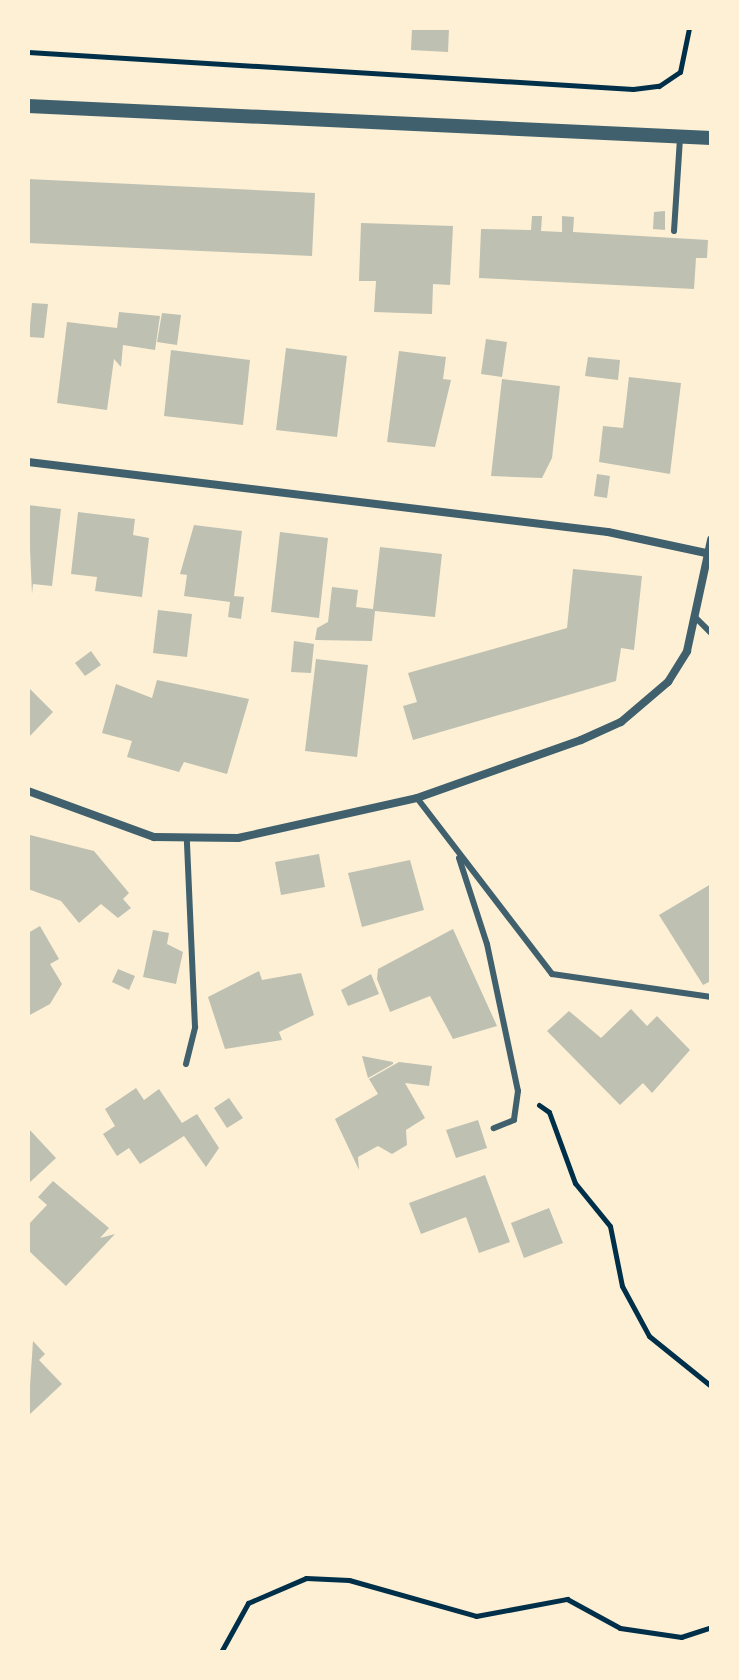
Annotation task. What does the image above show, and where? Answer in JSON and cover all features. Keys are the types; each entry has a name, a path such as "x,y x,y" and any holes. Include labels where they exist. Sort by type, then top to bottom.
{"street":[{"path":"28,106 711,138"},
{"path":"28,462 608,532 710,554"},
{"path":"28,791 80,815 187,841 277,832 417,798 621,722 668,682 697,619 711,540"}],"lane":[{"path":"674,231 680,138"},
{"path":"697,619 711,633"},
{"path":"417,798 552,974 711,997"},
{"path":"186,1064 195,1027 187,841"},
{"path":"457,851 487,944 518,1091 514,1120 494,1128"}],"path":[{"path":"28,52 633,89 659,86 680,72 689,28"},
{"path":"518,1091 549,1112 575,1183 610,1226 622,1286 649,1336 711,1386"},
{"path":"221,1652 248,1603 306,1578 349,1580 476,1616 567,1599 620,1628 681,1637 711,1627"}],"building":[{"path":"412,28 449,28 448,52 411,50"},
{"path":"28,179 315,193 312,256 28,243"},
{"path":"665,211 665,230 653,229 654,212"},
{"path":"532,216 542,216 541,231 562,232 562,216 574,217 573,232 708,240 707,258 696,258 694,289 479,278 481,229 531,230"},
{"path":"361,223 453,226 450,285 433,284 432,314 374,312 376,281 359,281"},
{"path":"32,303 48,304 44,338 29,337"},
{"path":"119,312 160,316 155,350 123,345 121,367 114,359 107,410 57,403 67,322 117,328"},
{"path":"162,313 181,315 177,345 157,342"},
{"path":"486,339 507,342 502,377 481,374"},
{"path":"286,348 347,356 337,437 276,430"},
{"path":"171,350 250,360 243,425 164,416"},
{"path":"399,351 446,357 443,379 451,380 435,447 387,442"},
{"path":"588,357 620,360 618,380 585,376"},
{"path":"629,377 681,383 670,474 599,462 603,426 623,428"},
{"path":"502,379 560,386 552,458 542,478 491,476"},
{"path":"597,474 610,476 607,498 594,496"},
{"path":"28,505 61,509 52,586 33,584 32,594"},
{"path":"78,512 135,519 133,535 149,538 142,597 95,591 97,577 71,574"},
{"path":"194,525 242,531 234,596 244,597 241,619 228,617 230,602 184,596 187,575 180,574"},
{"path":"280,532 328,538 319,618 271,612"},
{"path":"380,547 442,554 435,617 375,611 372,641 315,640 317,628 328,622 332,587 358,590 356,607 373,609"},
{"path":"573,569 642,576 634,650 621,648 616,681 413,740 403,706 417,702 408,673 567,628"},
{"path":"158,610 192,614 187,657 153,653"},
{"path":"294,641 314,644 311,673 291,672"},
{"path":"91,651 101,665 85,676 75,663"},
{"path":"316,659 368,665 357,757 305,751"},
{"path":"157,680 249,699 227,774 184,762 179,772 127,757 132,741 102,733 116,684 152,698"},
{"path":"28,687 53,712 28,738"},
{"path":"30,835 94,851 129,893 123,899 131,908 118,918 101,904 79,923 61,901 28,889"},
{"path":"319,854 325,887 281,895 275,862"},
{"path":"410,860 424,910 362,927 348,873"},
{"path":"711,884 711,981 703,985 659,915"},
{"path":"40,926 59,959 50,964 62,984 50,1004 28,1016 28,933"},
{"path":"453,929 497,1026 453,1039 430,996 390,1012 377,979 378,969"},
{"path":"153,930 169,933 167,944 183,952 176,984 143,977"},
{"path":"118,969 135,976 129,990 112,982"},
{"path":"259,971 262,980 301,973 314,1015 279,1032 282,1040 225,1049 208,997"},
{"path":"371,974 379,994 348,1006 341,990"},
{"path":"631,1009 647,1026 657,1016 690,1050 652,1093 643,1083 620,1105 547,1031 569,1011 601,1038"},
{"path":"362,1056 393,1062 393,1064 368,1078"},
{"path":"399,1062 432,1066 429,1086 405,1083 425,1118 406,1130 407,1145 392,1154 378,1146 358,1157 359,1170 335,1119 378,1094 369,1079"},
{"path":"136,1088 144,1100 159,1089 182,1123 197,1114 219,1148 206,1167 184,1136 140,1164 129,1148 117,1156 103,1134 115,1126 105,1109"},
{"path":"229,1098 243,1118 227,1128 214,1108"},
{"path":"478,1120 487,1148 456,1158 446,1130"},
{"path":"28,1128 56,1158 28,1184"},
{"path":"485,1175 510,1242 479,1253 466,1217 421,1234 409,1203"},
{"path":"53,1181 109,1228 100,1238 115,1234 66,1286 28,1250 28,1225 47,1205 38,1197"},
{"path":"549,1208 563,1243 524,1258 511,1223"},
{"path":"33,1341 45,1354 39,1360 62,1384 28,1416"}]}
